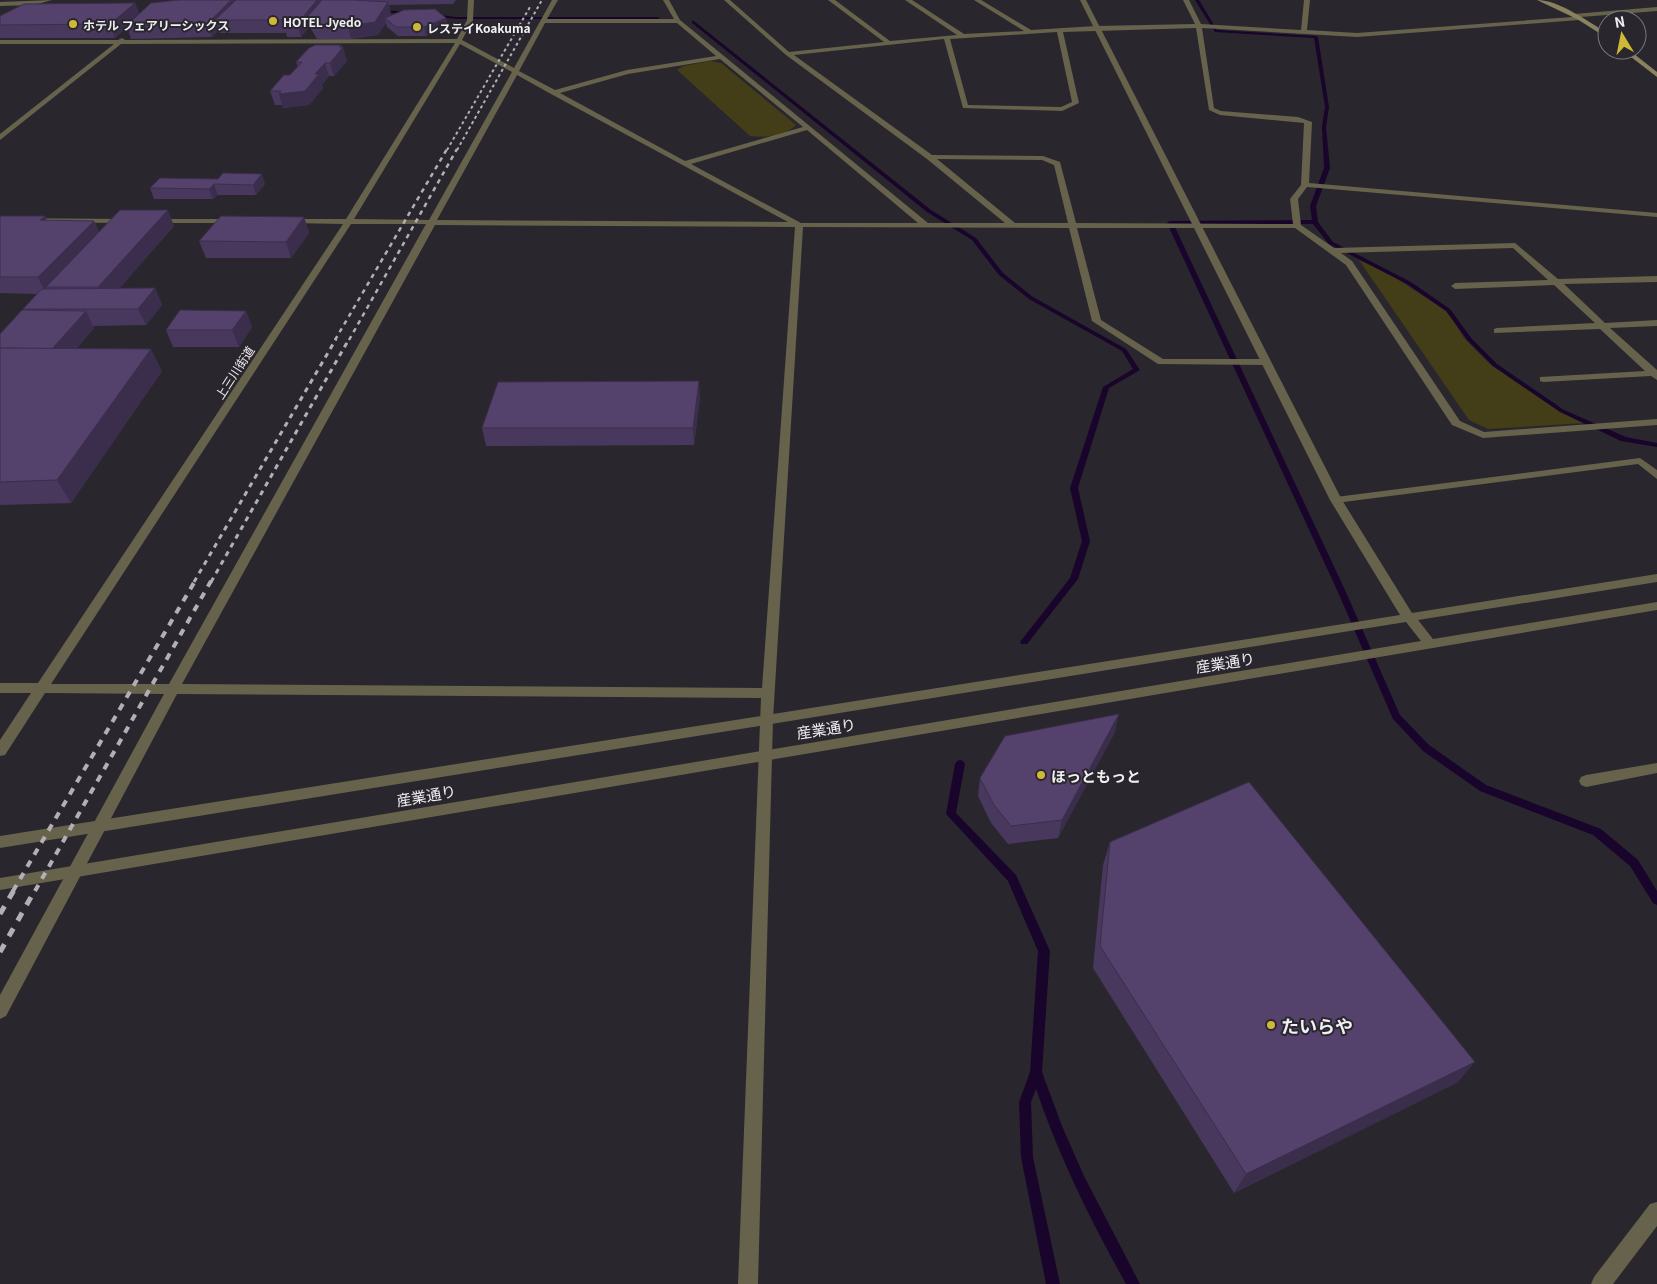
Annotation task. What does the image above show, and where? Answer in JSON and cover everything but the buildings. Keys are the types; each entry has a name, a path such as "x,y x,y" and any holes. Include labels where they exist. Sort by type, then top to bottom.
{"main road":[{"path":"1540,0 1577,17 1597,30"},
{"path":"1638,60 1657,75"}],"street":[{"path":"0,4 34,3 49,0"},
{"name":"上三川街道","path":"0,751 348,222 459,41 470,20 471,0"},
{"path":"0,1012 78,870 173,689 555,0"},
{"path":"666,0 678,21 924,224"},
{"path":"728,0 788,54 930,157 1013,225"},
{"path":"832,0 890,43"},
{"path":"908,0 962,36"},
{"path":"977,0 1029,31"},
{"path":"1083,0 1196,227 1336,500 1408,618 1430,644"},
{"path":"1186,0 1198,26 1210,109 1220,113 1298,119 1308,122 1305,185 1294,199 1297,226"},
{"path":"1304,33 1307,0"},
{"path":"1648,0 1657,4"},
{"path":"788,54 946,37 1096,28 1198,26 1304,33 1390,34 1657,9"},
{"path":"544,21 678,21"},
{"path":"946,37 965,107 1062,109 1076,103 1060,30"},
{"path":"0,138 121,42 132,31"},
{"path":"0,42 459,41 799,225"},
{"path":"553,93 626,72 720,57"},
{"path":"685,163 807,128"},
{"path":"930,157 1043,158 1057,164 1097,321 1161,362 1266,362"},
{"path":"1305,185 1657,215"},
{"path":"0,220 139,221"},
{"path":"149,221 239,221"},
{"path":"278,221 1297,226 1349,264 1456,423 1483,435 1657,422"},
{"path":"748,1284 767,693 799,225"},
{"path":"1331,251 1515,245 1656,375"},
{"path":"1455,286 1657,279"},
{"path":"1497,331 1657,323"},
{"path":"1543,379 1656,375"},
{"path":"1336,500 1640,462 1657,476"},
{"name":"産業通り","path":"0,842 1657,578"},
{"name":"産業通り","path":"0,884 1657,606"},
{"path":"0,688 767,693"},
{"path":"1586,781 1657,768"},
{"path":"1601,1284 1657,1211"}],"shaded area":[{"path":"711,61 721,63 796,125 781,134 762,137 750,136 677,70 683,66"},
{"path":"1359,260 1385,271 1448,312 1464,338 1491,365 1558,410 1584,423 1488,429 1469,420"}],"waterway":[{"path":"1197,0 1216,31 1316,37 1327,107 1324,127 1327,168 1313,206 1315,222"},
{"path":"380,11 410,13"},
{"path":"432,15 456,18 658,18"},
{"path":"693,22 929,211 974,239 1001,274 1031,298 1124,350 1137,370 1106,387 1074,488 1086,541 1074,579 1024,642"},
{"path":"1315,222 1331,243 1409,283 1448,310 1470,340 1495,365 1562,411 1624,439 1657,445"},
{"path":"1315,222 1170,223 1341,590 1396,717 1426,748 1483,788 1597,832 1634,863 1657,900"},
{"path":"960,764 951,814 1012,878 1044,951 1036,1072"},
{"path":"1036,1072 1067,1154 1105,1233 1133,1284"},
{"path":"1036,1072 1025,1102 1027,1157 1053,1284"}],"railway":[{"path":"457,150 542,0"},
{"path":"447,150 530,7"},
{"path":"335,340 447,149"},
{"path":"349,340 457,149"},
{"path":"194,582 336,339"},
{"path":"211,582 349,339"},
{"path":"13,891 195,581"},
{"path":"35,891 211,581"},
{"path":"0,914 14,890"},
{"path":"0,952 35,890"}],"place":[{"name":"HOTEL Jyedo","path":"273,21"},
{"name":"ホテル フェアリーシックス","path":"73,24"},
{"name":"レステイKoakuma","path":"417,27"},
{"name":"ほっともっと","path":"1041,775"},
{"name":"たいらや","path":"1271,1025"}]}
